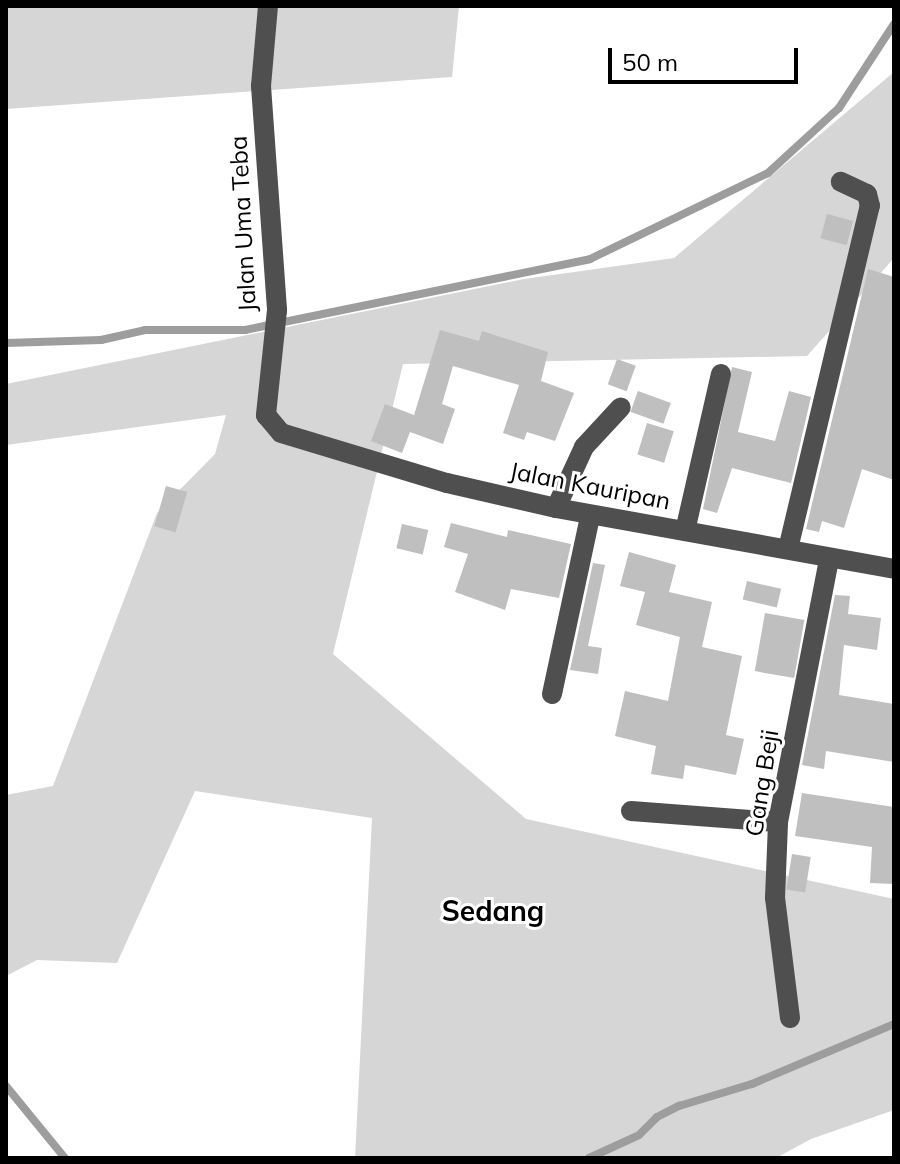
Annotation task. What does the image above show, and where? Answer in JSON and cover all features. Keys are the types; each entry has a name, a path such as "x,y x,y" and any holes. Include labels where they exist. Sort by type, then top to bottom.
{"street":[{"name":"Jalan Uma Teba","path":"268,6 261,86 277,310 266,415 281,433"},
{"path":"788,549 870,206 867,194 841,182"},
{"path":"685,531 721,374"},
{"path":"556,508 584,447 621,407"},
{"name":"Jalan Kauripan","path":"281,433 447,483 590,516 894,569"},
{"path":"552,694 590,516"},
{"name":"Gang Beji","path":"790,1018 775,898 778,822 829,559"},
{"path":"631,811 778,822"}],"shaded area":[{"path":"6,6 459,6 452,77 6,109"},
{"path":"894,72 894,258 807,356 403,364 333,654 526,819 894,899 894,1110 811,1139 776,1158 355,1158 372,818 195,791 117,963 37,960 6,976 6,795 53,786 157,513 215,454 226,415 6,445 6,384 524,279 674,258"}],"building":[{"path":"827,214 853,221 847,245 821,238"},
{"path":"868,269 894,277 894,480 862,469 844,528 822,521 819,532 806,529"},
{"path":"440,330 479,341 482,331 548,352 541,381 574,393 555,441 527,432 524,440 503,433 519,385 453,366 442,404 455,409 443,444 410,432 402,453 371,441 385,404 414,415"},
{"path":"617,359 636,366 627,391 608,384"},
{"path":"732,367 752,372 738,432 775,441 789,391 811,397 791,483 732,468 717,513 703,509"},
{"path":"638,391 671,403 663,424 630,412"},
{"path":"647,423 674,431 664,463 637,455"},
{"path":"166,486 187,492 176,532 154,526"},
{"path":"451,523 507,537 508,530 571,544 559,598 511,589 505,610 455,592 468,554 444,547"},
{"path":"402,524 428,530 423,554 396,548"},
{"path":"629,552 676,565 669,592 712,602 702,647 742,656 726,735 744,739 736,775 685,765 683,779 651,774 656,746 615,736 625,691 668,701 680,637 636,625 645,592 620,586"},
{"path":"593,563 605,565 588,646 602,648 598,674 570,670"},
{"path":"747,581 781,589 777,607 743,600"},
{"path":"835,595 850,596 848,614 881,618 877,650 844,645 839,695 894,704 894,762 826,751 824,769 802,765"},
{"path":"765,613 804,620 794,678 755,671"},
{"path":"802,793 894,807 894,884 870,883 872,847 795,836"},
{"path":"792,854 811,857 805,893 786,890"}],"waterway":[{"path":"6,343 101,340 145,330 245,330 590,259 768,173 839,108 894,24"},
{"path":"589,1158 639,1135 657,1117 679,1106 752,1084 894,1024"},
{"path":"6,1086 65,1158"}],"district":[{"name":"Sedang","path":"493,911"}]}
